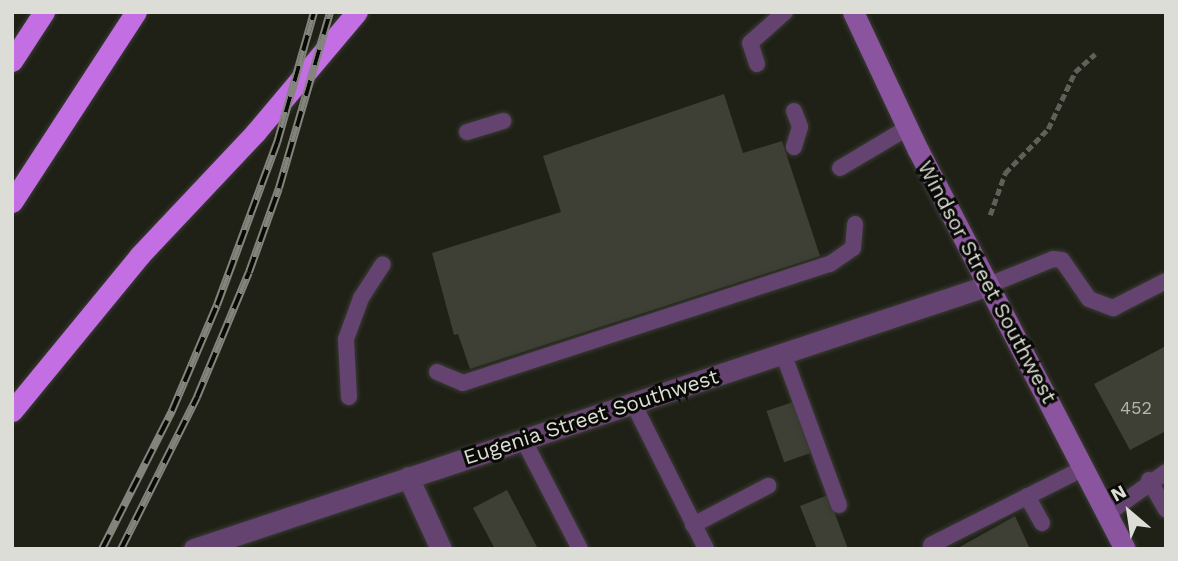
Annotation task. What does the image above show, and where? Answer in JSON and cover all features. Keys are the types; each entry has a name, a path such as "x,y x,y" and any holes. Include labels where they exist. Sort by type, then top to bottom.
{"highway":[{"path":"12,61 44,12"},
{"path":"12,202 136,12"},
{"path":"12,411 140,255 255,133 357,12"}],"street":[{"name":"Windsor Street Southwest","path":"853,12 907,128 1125,549"},
{"name":"Eugenia Street Southwest","path":"194,549 989,285"},
{"path":"408,477 441,549"}],"lane":[{"path":"757,64 750,43 785,12"},
{"path":"794,111 800,127 794,147"},
{"path":"467,132 503,121"},
{"path":"840,168 907,128"},
{"path":"438,372 463,383 830,264 853,248 855,224"},
{"path":"989,285 1053,259 1062,260 1089,299 1113,308 1166,281"},
{"path":"349,397 346,339 362,298 383,264"},
{"path":"783,353 839,505"},
{"path":"633,403 706,549"},
{"path":"523,439 580,549"},
{"path":"931,545 1084,468"},
{"path":"1107,514 1149,480 1166,472"},
{"path":"1149,480 1166,510"},
{"path":"693,525 768,486"},
{"path":"1027,496 1042,523"}],"path":[{"path":"990,215 1005,173 1048,129 1075,72 1095,54"}],"building":[{"path":"724,94 743,153 782,141 820,256 470,369 458,334 454,335 432,253 561,212 543,156"},
{"path":"1166,346 1166,431 1130,450 1094,384"},
{"path":"793,402 811,453 784,462 767,411"},
{"path":"507,490 538,549 495,549 473,508"},
{"path":"828,495 848,549 817,549 800,506"},
{"path":"1015,516 1030,549 956,549"}],"railway":[{"path":"102,549 172,411 217,305 277,143 314,12"},
{"path":"121,549 197,397 249,272 279,188 330,12"}]}
